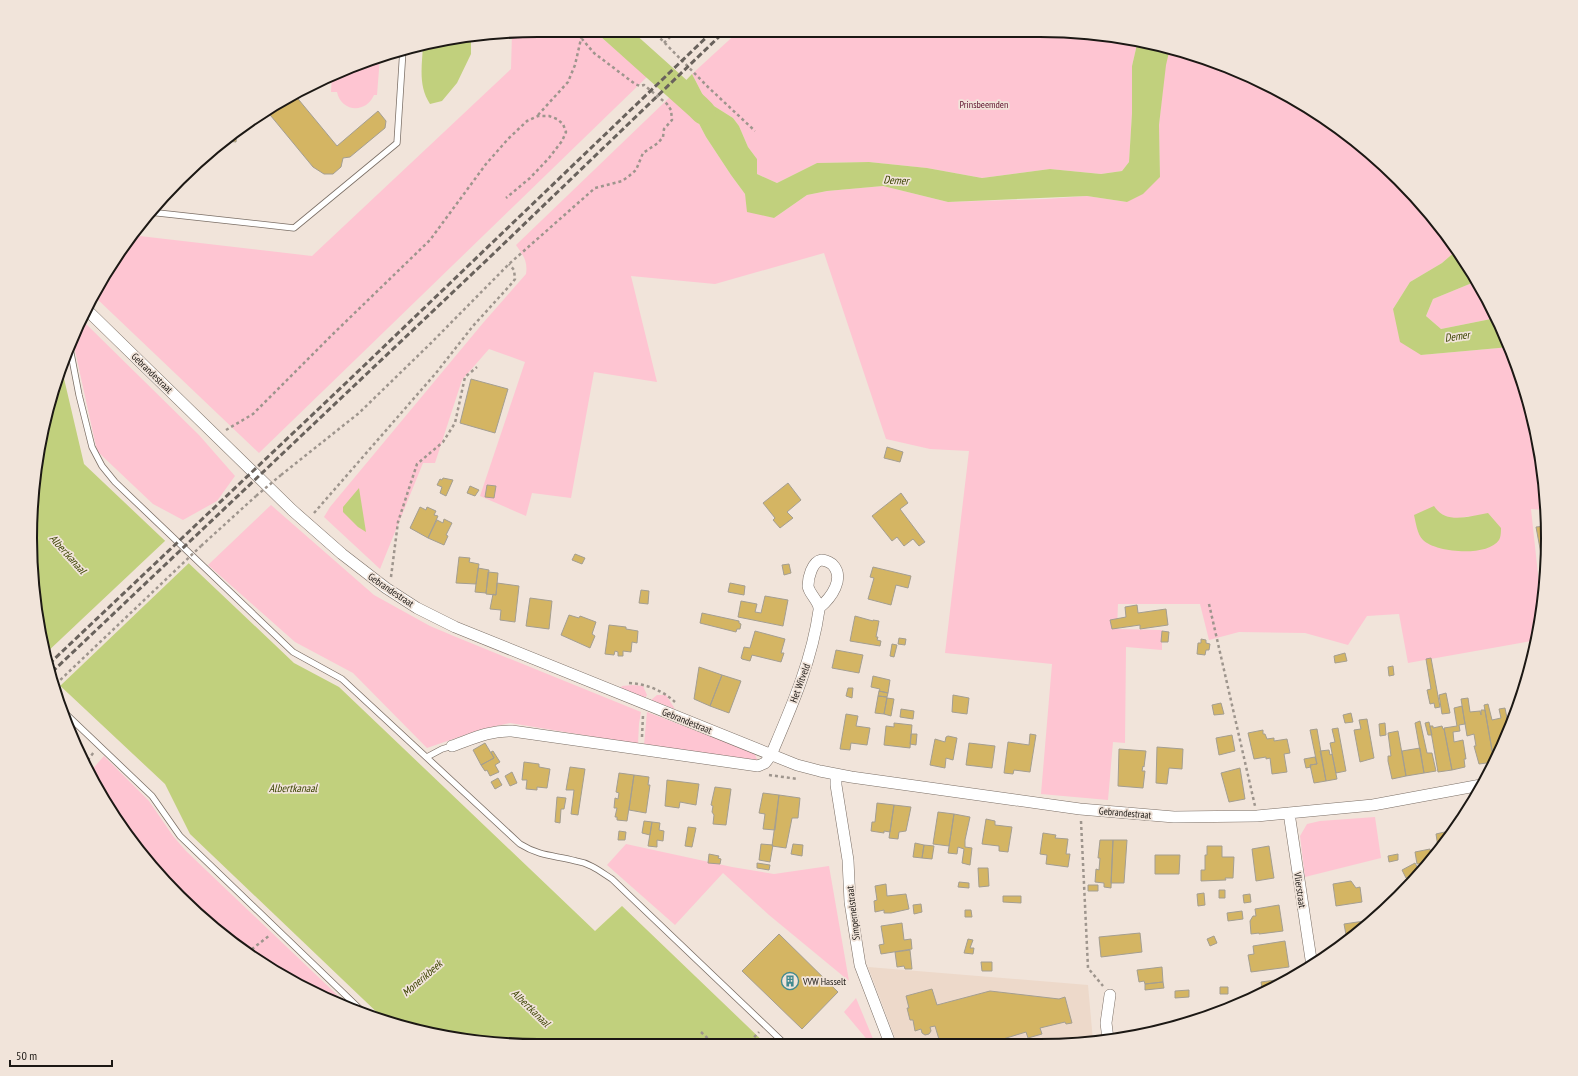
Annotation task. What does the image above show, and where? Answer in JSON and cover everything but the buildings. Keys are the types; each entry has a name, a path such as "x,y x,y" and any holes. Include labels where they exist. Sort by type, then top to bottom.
{"street":[{"name":"Gebrandestraat","path":"90,313 292,510 342,554 386,588 418,608 455,627 797,765 836,774 1080,809 1174,817 1257,816 1373,805 1475,786"},
{"name":"Het Witveld","path":"771,754 804,674 815,633 819,608"},
{"path":"452,746 486,733 500,730 512,730 758,766 765,763 771,754"},
{"name":"Simpernelstraat","path":"836,774 836,785 848,860 850,902 860,964 888,1039"},
{"name":"Vlierstraat","path":"1289,813 1311,959"},
{"path":"1107,1035 1106,1023 1110,994"}],"lane":[{"path":"157,213 294,228 397,143 403,56"},
{"path":"71,356 79,395 92,447 102,466 115,482 293,652 342,679 520,844 532,852 544,856 583,863 595,868 612,879 780,1039"},
{"path":"71,718 152,796 180,836 353,1003"},
{"path":"427,758 442,749 452,746"}],"path":[{"path":"658,37 755,131"},
{"path":"664,43 670,37"},
{"path":"227,429 253,414 430,240 486,164 527,121 538,116 568,82 575,66 582,39"},
{"path":"58,682 201,546 256,496 359,413 509,264 595,188 622,181 629,176 636,170 644,153 658,143 663,137 664,129 672,120 671,110 667,104 644,85 640,86 635,84 594,53 582,39"},
{"path":"506,198 549,158 562,141 566,132 563,124 557,119 549,116 538,116"},
{"path":"319,519 314,514 317,510 513,282 515,278 514,270 509,264"},
{"path":"385,575 391,580 398,522 417,464 443,442 455,423 465,377 477,367"},
{"path":"1209,604 1256,809"},
{"path":"626,683 641,683 653,688 644,710 641,744 643,750"},
{"path":"89,759 99,746"},
{"path":"1080,809 1088,968 1110,994"},
{"path":"252,949 276,930"},
{"path":"753,1039 761,1030"},
{"path":"701,1032 708,1039"}],"shaded area":[{"path":"868,967 1088,985 1093,1036 1040,1039 895,1039"}],"green space":[{"path":"601,37 647,77 259,453 98,299 121,260 139,236 312,256 511,69 512,38"},
{"name":"Prinsbeemden","path":"732,37 1040,37 1105,41 1136,47 1132,66 1132,113 1129,162 1122,171 1101,174 1050,169 982,178 927,168 869,162 817,163 777,183 757,174 757,159 748,147 739,126 733,118 706,101 692,74"},
{"path":"1168,54 1232,75 1291,104 1318,121 1370,161 1417,208 1452,254 1442,263 1410,282 1393,309 1421,355 1504,348 1524,408 1537,473 1540,505 1540,510 1531,509 1539,583 1537,603 1530,641 1408,663 1399,614 1367,616 1348,645 1305,633 1239,632 1209,640 1200,604 1118,604 1117,629 1162,630 1162,650 1126,647 1125,743 1113,742 1108,800 1041,794 1052,664 945,653 969,451 930,449 886,439 824,253 715,284 631,276 657,382 594,372 571,498 532,493 526,516 480,496 525,362 489,349 462,380 435,463 423,463 380,569 324,517 330,507 483,323 526,274 526,262 516,245 672,95 695,116 706,137 745,194 748,211 774,218 807,195 827,191 883,186 948,202 1046,199 1087,196 1127,202 1160,177 1159,125 1165,66","holes":["1438,513 1453,519 1471,516 1418,532"]},
{"path":"380,63 377,95 374,95 370,101 360,108 348,107 339,99 337,92 331,92 332,82"},
{"path":"1471,283 1490,319 1441,329 1426,316 1433,299"},
{"path":"86,323 199,435 235,476 217,501 183,520 153,504 97,451 74,348"},
{"path":"271,505 374,595 430,626 641,712 638,744 510,723 482,729 427,748 353,673 295,642 208,565"},
{"path":"622,686 643,686 647,695 645,698 621,688"},
{"path":"657,695 666,695 675,709 651,700"},
{"path":"647,712 754,753 757,759 755,762 644,745"},
{"path":"104,756 149,801 173,836 186,851 341,999 287,972 260,955 208,915 161,868 141,843 121,816 93,768"},
{"path":"1375,817 1381,858 1305,877 1300,836 1307,824 1320,821"},
{"path":"626,844 732,867 774,874 829,866 849,981 769,915 723,873 675,925 607,865"},
{"path":"856,998 873,1039 867,1039 844,1012"}],"water":[{"path":"471,41 471,54 457,83 442,101 430,104 426,97 422,83 423,51"},
{"path":"1136,47 1169,54 1159,125 1160,177 1143,194 1127,202 1087,196 948,202 883,186 827,191 807,195 774,218 747,212 745,194 706,137 695,116 672,95 692,74 706,101 733,118 739,126 748,147 757,159 757,174 777,183 817,163 869,162 927,168 982,178 1050,169 1101,174 1122,171 1129,162 1132,113 1132,66"},
{"path":"1452,254 1471,283 1433,299 1426,316 1441,329 1490,319 1504,348 1421,355 1400,342 1393,309 1410,282 1442,263"},
{"name":"Albertkanaal","path":"64,378 84,464 294,663 339,687 595,931 622,906 761,1039 505,1038 473,1035 440,1029 408,1022 376,1012 190,834 165,784 60,685 54,668 41,603 38,571 38,505 41,473 47,440 54,408"},
{"path":"359,488 366,532 358,527 343,512 343,507"},
{"path":"1434,506 1445,516 1458,518 1488,513 1501,528 1500,539 1493,545 1474,551 1450,550 1439,548 1430,544 1423,540 1419,535 1414,515"}],"pier":[{"path":"166,540 190,562 60,686 50,649"}],"waterway":[{"name":"Demer","path":"620,37 703,112"}],"railway":[{"path":"52,661 347,382 707,37"},
{"path":"55,670 490,257 719,37"}],"place":[{"name":"VVW Hasselt","path":"790,981"}],"water label":[{"name":"Monerikbeek","path":"422,978"}]}
